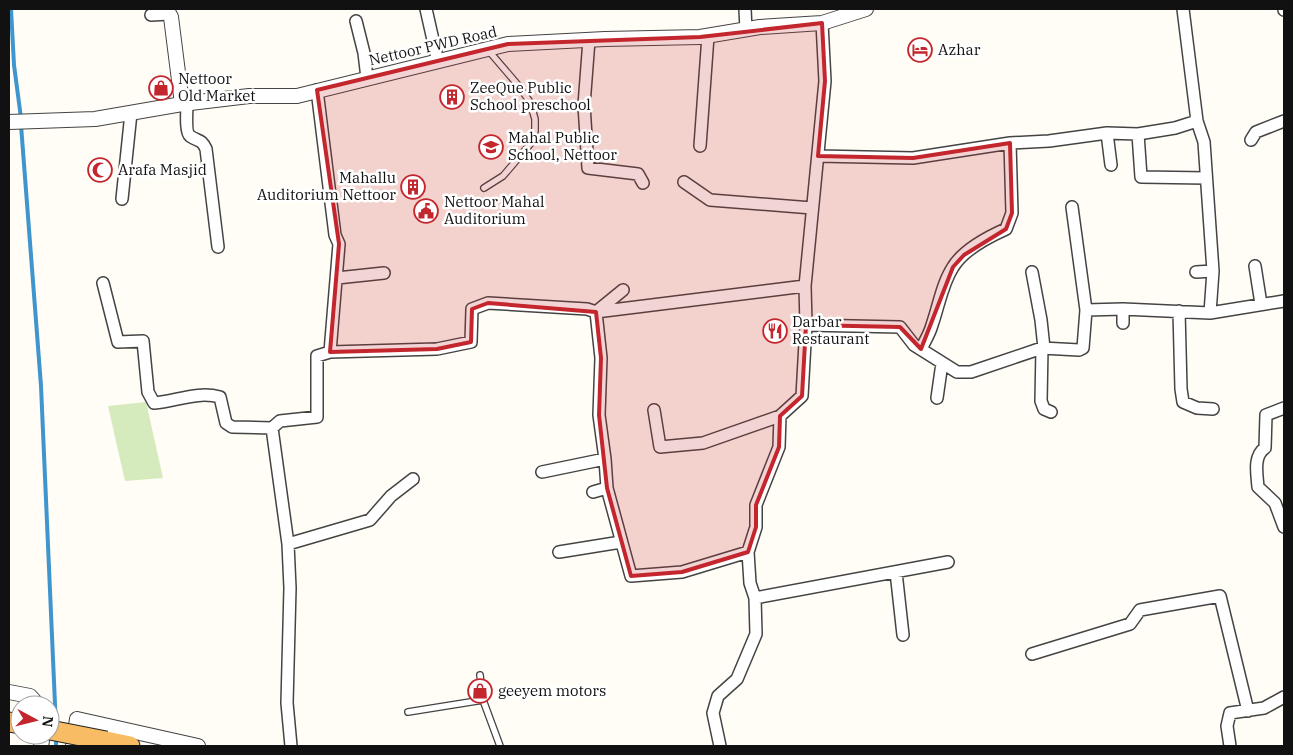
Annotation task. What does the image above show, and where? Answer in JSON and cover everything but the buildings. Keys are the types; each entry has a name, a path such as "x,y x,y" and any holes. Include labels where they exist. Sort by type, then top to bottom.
{"highway":[{"path":"60,732 130,746"}],"street":[{"path":"426,9 438,62"},
{"path":"745,9 746,30"},
{"name":"Nettoor PWD Road","path":"9,122 95,119 184,104 249,96 297,96 508,44 708,36 746,30 822,23 866,9"},
{"path":"1183,9 1197,121 1204,142 1213,271 1210,313"},
{"path":"160,12 184,104 187,131 189,136 202,142 206,149 218,247"},
{"path":"356,21 364,53 366,78"},
{"path":"654,410 660,447 703,442 780,416 802,396 806,324 805,286 824,81 822,23"},
{"path":"700,146 708,36"},
{"path":"588,40 584,105 588,168 638,174 642,183"},
{"path":"317,90 335,234 339,244 330,352"},
{"path":"122,199 131,113"},
{"path":"818,156 913,158 1010,143 1048,141 1107,133 1138,134 1175,128 1197,121"},
{"path":"1251,140 1256,132 1284,121"},
{"path":"1107,133 1111,165"},
{"path":"1138,134 1141,177 1206,178"},
{"path":"921,349 932,325 940,297 953,266 964,254 992,235 1006,229 1012,213 1010,143"},
{"path":"684,182 710,200 812,208"},
{"path":"806,324 900,327 908,338 921,349 956,372 962,373 978,370 1043,348 1079,350 1083,348 1086,310 1072,207"},
{"path":"1255,266 1261,304"},
{"path":"1196,272 1213,271"},
{"path":"1032,272 1041,320 1043,348 1041,401 1044,409 1051,412"},
{"path":"337,278 384,273"},
{"path":"104,283 118,342 144,341 148,392 154,403 168,402 190,396 210,395 220,397 226,423 232,427 272,428 280,421 317,417 317,356 330,352 437,349 471,342 472,308 488,303 587,309 596,312 805,286"},
{"path":"596,312 623,290"},
{"path":"1086,310 1123,309 1210,313 1284,301"},
{"path":"1123,309 1123,323"},
{"path":"1179,311 1183,402 1197,408 1213,409"},
{"path":"596,312 601,358 599,415 607,488 631,576 682,572 748,552"},
{"path":"938,398 942,362"},
{"path":"1284,408 1266,416 1265,448 1261,451 1256,463 1258,487 1275,503 1284,527"},
{"path":"720,746 713,714 718,696 737,679 756,634 755,598 750,582 748,552 756,527 756,505 779,447 780,416"},
{"path":"272,428 288,544 290,588 287,703 291,746"},
{"path":"542,472 605,459"},
{"path":"288,544 370,520 391,496 413,479"},
{"path":"593,492 607,488"},
{"path":"559,552 621,542"},
{"path":"755,598 948,562"},
{"path":"896,572 903,635"},
{"path":"1032,654 1130,624 1140,610 1220,596 1248,710"},
{"path":"9,692 25,695"},
{"path":"1230,746 1227,726 1230,713 1264,708 1284,697"},
{"path":"73,746 77,718 198,746"}],"lane":[{"path":"484,188 503,176 532,142 536,119 530,102 488,50"},
{"path":"480,675 483,700 500,746"},
{"path":"408,712 483,700"}],"highlighted area":[{"path":"822,23 825,81 818,156 913,158 1010,143 1012,213 1006,229 964,255 953,267 921,349 900,327 806,325 802,396 780,416 779,447 756,505 756,527 748,552 682,572 631,576 607,488 599,415 601,358 596,312 488,303 472,309 471,342 437,349 330,352 339,244 317,90 508,44 700,37"}],"green space":[{"path":"146,402 163,478 125,481 108,406"}],"waterway":[{"path":"11,9 14,65 21,118"},
{"path":"21,125 41,386 55,695"}],"place":[{"name":"Azhar","path":"920,50"},
{"name":"Nettoor Old Market","path":"161,88"},
{"name":"ZeeQue Public School preschool","path":"452,97"},
{"name":"Mahal Public School, Nettoor","path":"491,147"},
{"name":"Arafa Masjid","path":"100,170"},
{"name":"Mahallu Auditorium Nettoor","path":"413,187"},
{"name":"Nettoor Mahal Auditorium","path":"426,211"},
{"name":"Darbar Restaurant","path":"775,331"},
{"name":"geeyem motors","path":"480,691"}]}
